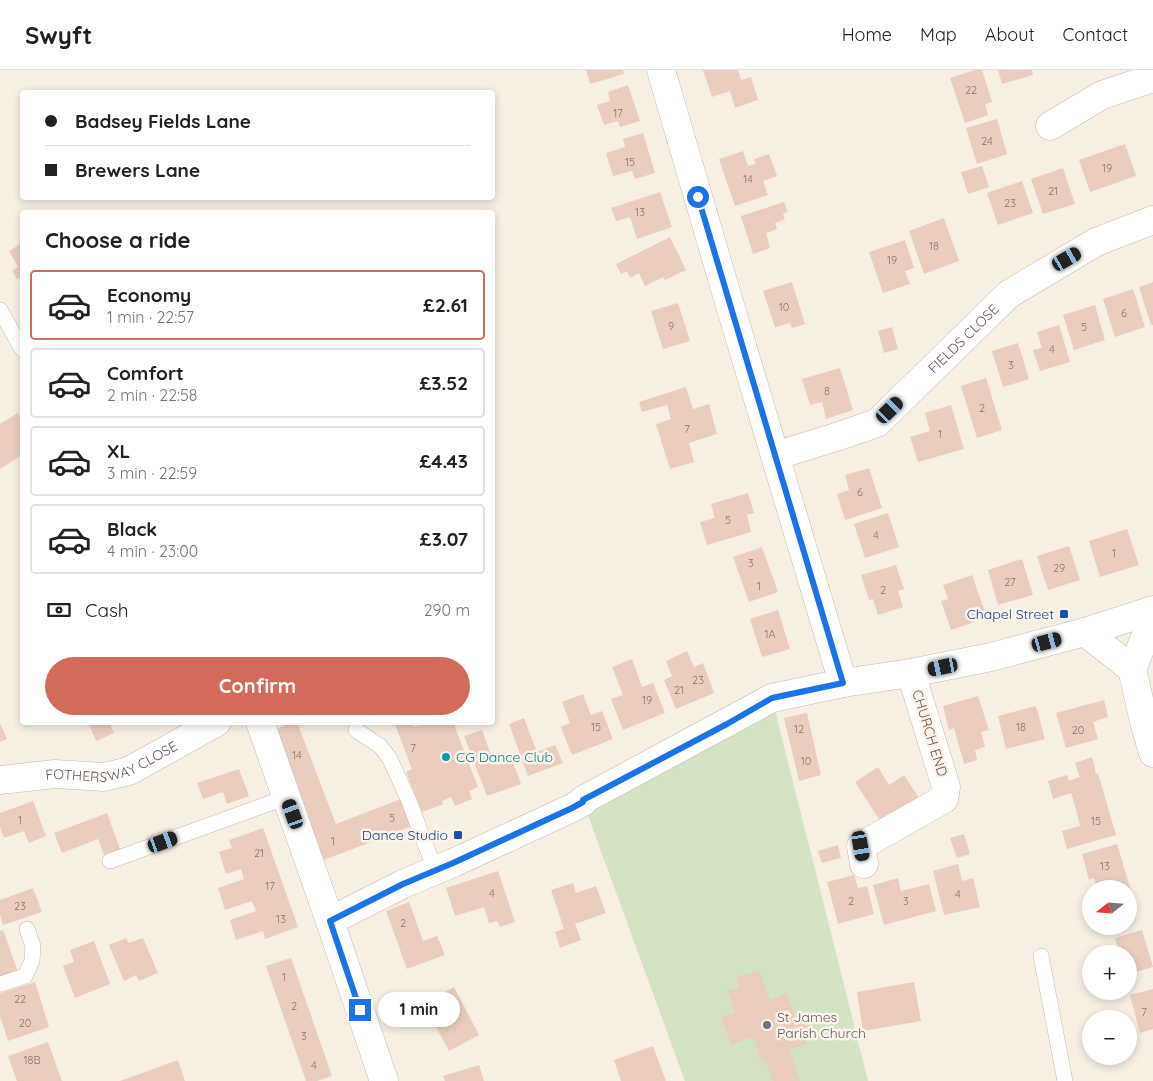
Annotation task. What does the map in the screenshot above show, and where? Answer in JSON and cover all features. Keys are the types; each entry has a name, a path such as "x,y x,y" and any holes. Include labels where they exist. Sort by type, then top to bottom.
{"street":[{"path":"661,70 843,683"},
{"path":"1050,126 1102,95 1153,78"},
{"name":"FIELDS CLOSE","path":"775,456 877,423 1009,294 1096,242 1153,220"},
{"path":"330,921 403,884 572,808 583,802 583,800 727,724 772,698 843,683 912,673 990,657 1085,632 1153,610"},
{"path":"1153,618 1132,669 1153,754"},
{"path":"1085,632 1132,669"},
{"name":"CHURCH END","path":"864,864 861,846 944,799 946,787 912,673"},
{"name":"FOTHERSWAY CLOSE","path":"0,780 54,774 104,777 129,771 212,725"},
{"path":"261,725 384,1081"}],"lane":[{"path":"0,310 20,345"},
{"path":"356,730 380,746 390,760 409,801 435,870"},
{"path":"110,861 286,797"},
{"path":"0,984 25,976 32,960 33,946 26,929"},
{"path":"1041,956 1065,1081"}],"green space":[{"path":"772,698 868,1081 685,1081 583,802"}],"building":[{"path":"586,70 623,70 624,74 590,84"},
{"path":"703,70 738,70 741,80 751,77 758,100 735,108 730,91 712,97"},
{"path":"975,70 982,70 992,102 985,104 988,115 965,123 950,78"},
{"path":"998,70 1032,70 1033,75 1002,84"},
{"path":"628,85 640,121 620,127 618,121 604,125 597,105 610,101 608,92"},
{"path":"997,119 1007,154 977,164 966,128"},
{"path":"643,133 655,173 635,179 632,171 613,176 606,153 625,147 623,139"},
{"path":"1125,144 1136,176 1090,192 1079,160"},
{"path":"743,151 748,166 756,164 754,159 769,154 777,176 763,181 768,195 735,206 719,159"},
{"path":"982,166 989,187 968,194 961,172"},
{"path":"1063,168 1075,204 1043,214 1031,179"},
{"path":"1022,181 1033,213 998,225 987,193"},
{"path":"660,192 672,227 637,239 630,217 616,221 611,208"},
{"path":"784,202 788,212 783,214 785,219 775,223 777,229 766,233 770,248 753,254 741,216"},
{"path":"944,218 959,261 924,274 909,231"},
{"path":"670,237 686,270 665,280 663,277 645,286 639,273 630,278 627,271 621,274 616,264"},
{"path":"905,240 914,268 905,271 910,284 883,293 869,252"},
{"path":"20,244 20,277 17,279 12,271 18,267 9,251"},
{"path":"792,282 805,324 792,328 790,323 775,327 763,291"},
{"path":"1153,282 1153,325 1151,325 1139,287"},
{"path":"1133,289 1145,327 1115,337 1103,299"},
{"path":"678,303 690,341 663,349 651,311"},
{"path":"1095,305 1105,340 1074,350 1063,315"},
{"path":"1059,325 1070,362 1040,371 1033,350 1042,348 1037,332"},
{"path":"892,327 898,349 884,353 878,331"},
{"path":"1018,343 1029,379 1003,387 992,351"},
{"path":"840,368 853,410 826,419 822,402 810,405 802,379"},
{"path":"986,378 1002,430 977,438 961,386"},
{"path":"686,387 693,409 709,404 717,434 689,443 694,462 670,469 656,424 671,419 667,405 642,412 639,402"},
{"path":"951,405 964,449 918,462 910,437 930,431 925,413"},
{"path":"18,413 20,417 20,456 0,469 0,424"},
{"path":"869,468 882,508 845,520 837,494 849,490 845,475"},
{"path":"748,493 754,513 747,515 751,532 707,545 700,522 715,518 711,504"},
{"path":"888,513 899,547 865,558 854,524"},
{"path":"1127,529 1139,565 1100,577 1089,541"},
{"path":"1069,546 1080,580 1048,590 1037,556"},
{"path":"762,547 778,592 749,602 733,557"},
{"path":"1022,559 1033,595 998,605 988,570"},
{"path":"896,565 904,589 898,591 903,607 878,615 873,599 869,600 861,575"},
{"path":"972,575 987,618 951,630 941,601 948,599 943,585"},
{"path":"778,610 790,649 762,657 750,619"},
{"path":"687,651 694,667 703,663 714,693 676,709 664,680 672,676 666,661"},
{"path":"632,659 642,687 653,683 665,713 623,730 611,699 623,695 612,667"},
{"path":"583,694 591,715 602,711 613,739 572,755 561,727 570,723 562,702"},
{"path":"978,696 989,730 981,732 985,747 975,750 977,760 964,764 954,728 949,730 943,706"},
{"path":"1104,700 1108,717 1093,722 1098,739 1066,748 1056,713"},
{"path":"1036,706 1045,739 1006,749 998,716"},
{"path":"807,713 821,775 799,781 784,718"},
{"path":"524,718 537,752 555,745 563,763 528,776 509,724"},
{"path":"0,723 7,739 0,742"},
{"path":"89,725 110,725 114,733 96,741"},
{"path":"286,725 298,725 336,824 401,799 412,826 324,860 274,730"},
{"name":"CG Dance Club","path":"395,725 413,725 414,727 419,725 454,725 478,787 469,791 472,799 455,806 451,797 442,801 443,804 422,812 406,772 412,769"},
{"path":"482,730 494,763 511,757 521,784 487,796 464,736"},
{"path":"1092,757 1116,835 1067,849 1062,831 1080,826 1075,806 1071,793 1053,799 1048,781 1067,775 1069,781 1080,777 1075,763"},
{"path":"878,767 889,785 904,775 919,798 881,822 855,782"},
{"path":"239,769 249,796 227,804 223,792 203,799 197,783"},
{"path":"33,801 46,836 29,843 24,831 4,838 0,827 0,813"},
{"path":"107,813 120,849 104,855 98,839 62,853 54,833"},
{"path":"263,828 298,927 265,939 263,931 236,940 230,920 256,911 252,901 225,910 218,888 244,879 241,869 226,874 219,852 232,848 229,840"},
{"path":"964,834 970,854 957,858 950,838"},
{"path":"1117,844 1128,880 1095,880 1094,878 1089,880 1082,854"},
{"path":"838,845 841,858 822,863 818,851"},
{"path":"958,864 962,881 973,878 980,907 944,915 933,871"},
{"path":"498,871 515,922 500,927 497,921 489,923 484,907 455,916 446,888"},
{"path":"854,875 858,888 867,886 874,914 838,924 827,882"},
{"path":"898,878 901,891 929,884 936,911 884,925 873,885"},
{"path":"573,883 576,893 596,886 606,913 575,924 581,940 560,948 555,932 564,929 551,890"},
{"path":"33,888 42,912 3,925 0,915 0,900"},
{"path":"409,902 423,941 437,936 445,955 407,969 386,911"},
{"path":"3,930 18,972 0,978 0,931"},
{"path":"1142,930 1153,967 1137,972 1137,945 1117,945 1115,938 1125,935 1138,935 1138,931"},
{"path":"126,938 129,943 143,938 158,973 139,981 136,975 124,981 109,945"},
{"path":"94,941 110,984 75,998 63,966 74,962 70,950"},
{"path":"291,958 332,1076 317,1081 306,1081 266,966"},
{"name":"St James Parish Church","path":"759,970 770,1000 787,993 796,1019 806,1015 812,1031 803,1035 806,1044 789,1050 800,1081 773,1081 766,1061 762,1063 753,1037 731,1044 721,1018 735,1013 727,991 739,987 736,978"},
{"path":"35,982 49,1027 8,1041 0,1016 0,993"},
{"path":"914,982 921,1021 863,1031 857,992"},
{"path":"454,987 479,1035 449,1051 434,1023 427,1027 417,1007"},
{"path":"1153,989 1153,1029 1140,1033 1137,1022 1137,1010 1134,1010 1131,1000 1137,1000 1137,993"},
{"path":"48,1042 62,1081 17,1081 8,1056"},
{"path":"653,1046 666,1081 621,1081 614,1060"},
{"path":"178,1060 185,1081 120,1081"},
{"path":"479,1065 484,1081 445,1081 443,1076"}],"place":[{"name":"Chapel Street","path":"1064,614"},
{"name":"CG Dance Club","path":"446,757"},
{"name":"Dance Studio","path":"458,835"},
{"name":"St James Parish Church","path":"767,1025"}],"route":[{"path":"360,1010 330,921 403,884 572,808 583,802 583,800 727,724 772,698 843,683 698,197"}]}
